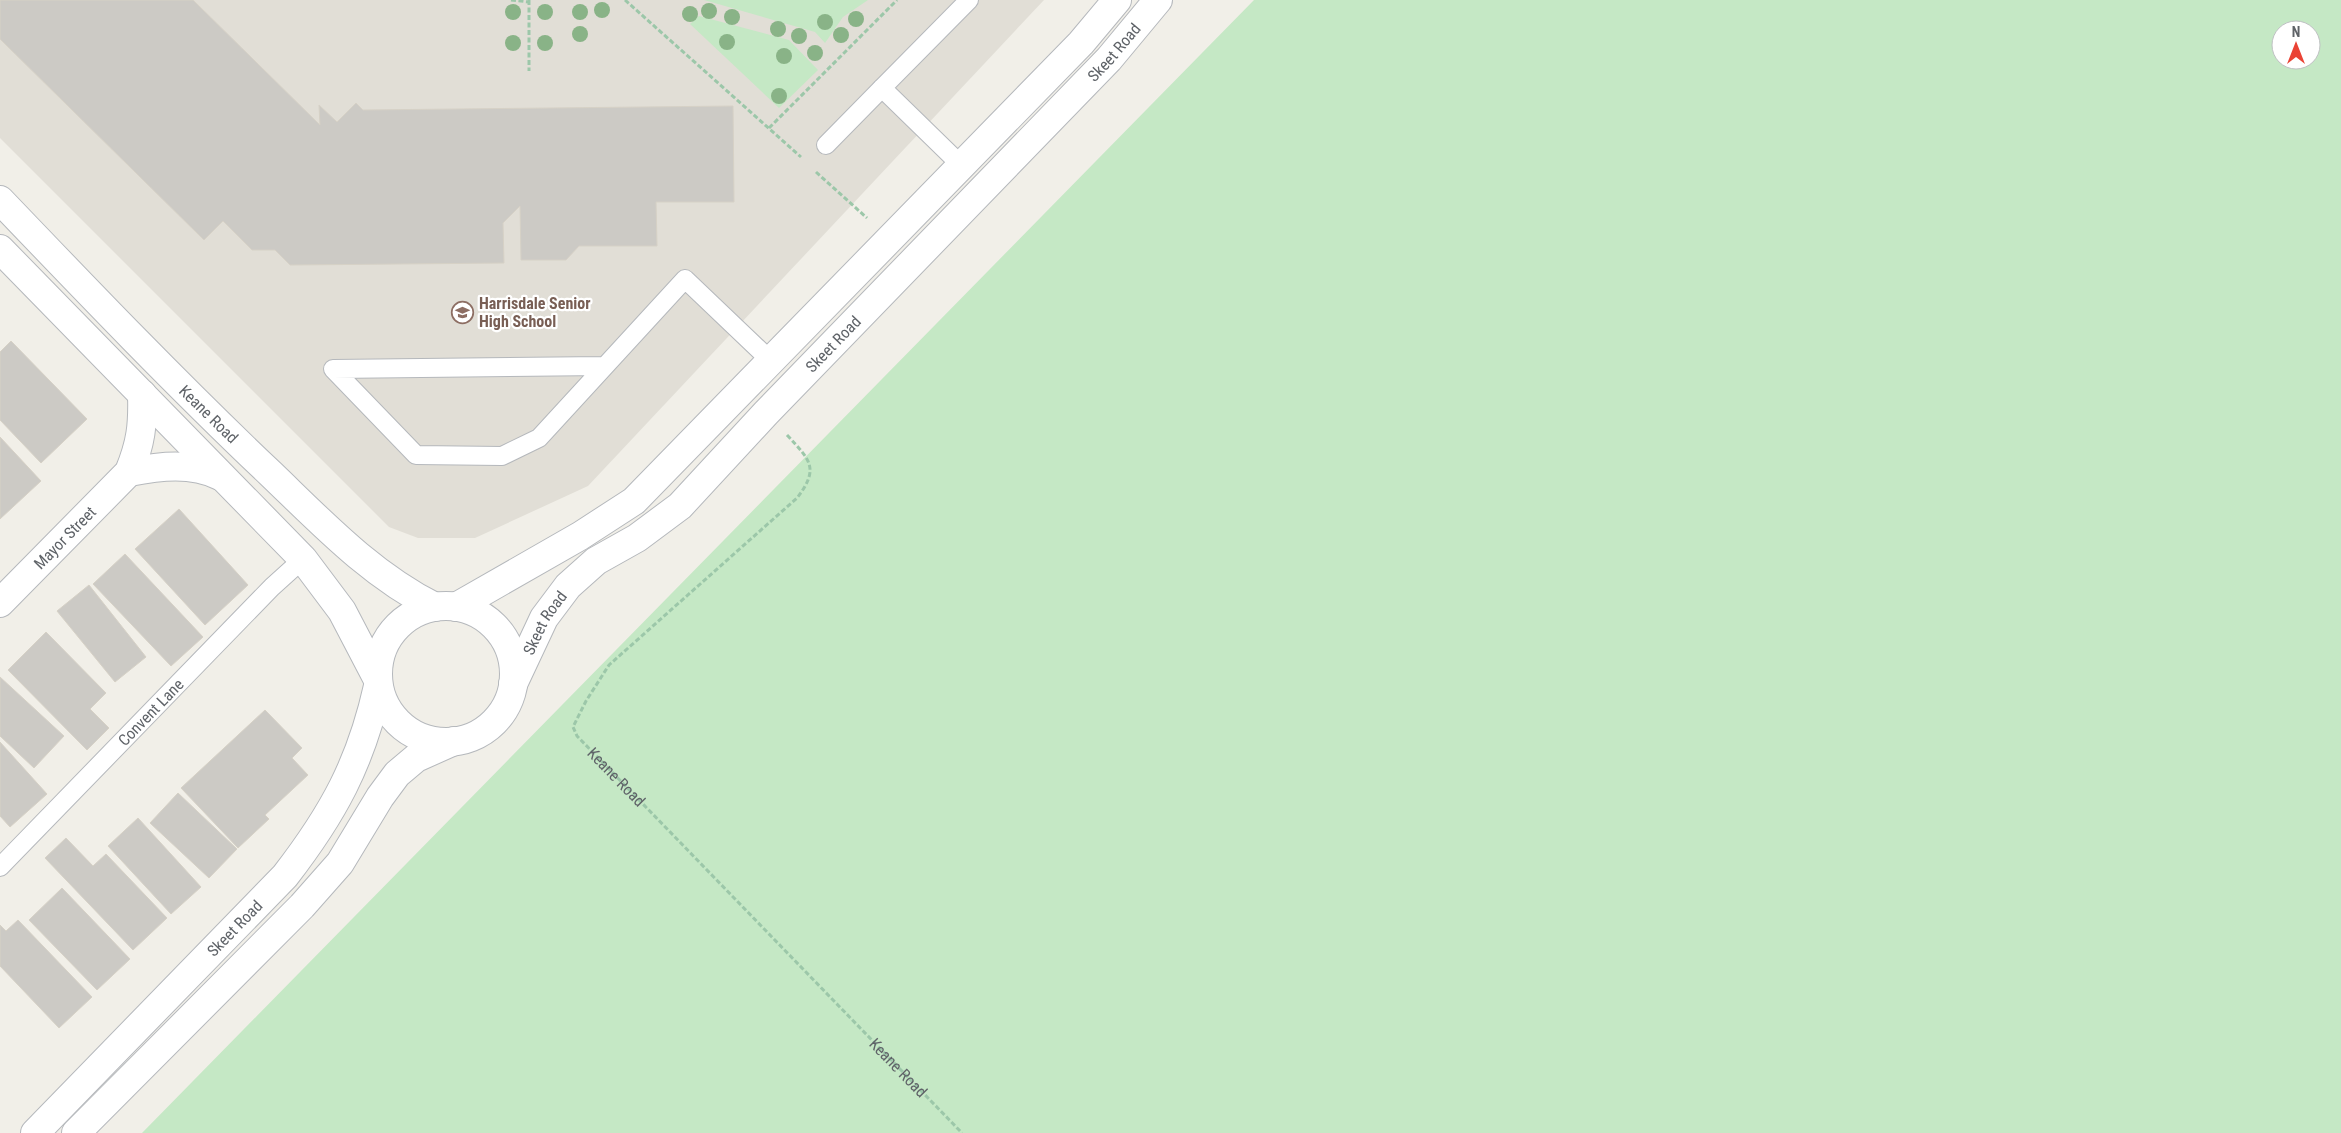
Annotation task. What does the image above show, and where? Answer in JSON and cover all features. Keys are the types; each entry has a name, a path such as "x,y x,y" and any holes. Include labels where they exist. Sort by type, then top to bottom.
{"street":[{"name":"Skeet Road","path":"445,606 588,531 634,501 1081,43 1117,0"},
{"name":"Skeet Road","path":"513,684 544,618 568,586 596,561 637,538 680,506 766,413 1109,59 1158,0"},
{"name":"Keane Road","path":"0,200 205,412 358,556 413,596 445,606"},
{"name":"Keane Road","path":"0,248 220,476 303,559 342,611 378,682"},
{"name":"Mayor Street","path":"0,603 129,472 139,448 142,432 142,394"},
{"path":"129,472 174,466 197,468 220,476"},
{"path":"445,606 481,615 501,633 512,657 513,684 505,708 488,727 466,739 454,741 425,738 405,728 390,713 378,682 379,658 386,639 399,624 416,612 445,606"},
{"name":"Skeet Road","path":"35,1133 285,876 302,854 322,826 346,785 370,721 378,682"},
{"name":"Skeet Road","path":"76,1133 302,906 340,863 380,797 397,774 416,758 454,741"}],"lane":[{"path":"826,144 969,0"},
{"path":"882,88 962,166"},
{"path":"604,366 334,369 416,455 502,456 539,438 685,279 771,361"},
{"name":"Convent Lane","path":"0,866 272,587 303,559"}],"path":[{"path":"512,0 529,1 529,71"},
{"path":"625,0 805,161"},
{"path":"769,128 897,0"},
{"path":"812,168 890,239"},
{"name":"Keane Road","path":"766,413 810,462 811,472 807,485 797,498 609,665 582,707 573,727 577,736 962,1133"}],"shaded area":[{"name":"Harrisdale Senior High School","path":"0,0 1044,0 588,486 475,538 418,538 389,527 0,138"}],"green space":[{"path":"704,0 868,0 843,17 825,43 815,32"},
{"path":"1254,0 2341,0 2341,1133 142,1133"},
{"path":"699,16 789,40 818,70 779,108 690,24"}],"building":[{"path":"0,0 193,0 320,125 319,105 337,122 356,103 363,110 733,106 734,202 656,202 657,246 579,246 566,260 521,260 520,206 503,223 504,263 290,265 275,250 252,250 223,221 204,240 0,39"},
{"path":"11,341 87,419 41,463 0,420 0,352"},
{"path":"0,437 41,481 0,519"},
{"path":"179,509 248,585 205,625 135,549"},
{"path":"125,554 203,637 171,666 93,584"},
{"path":"89,585 146,657 115,682 57,611"},
{"path":"46,632 106,693 90,709 109,728 87,750 8,670"},
{"path":"0,677 64,736 34,768 0,736"},
{"path":"265,710 302,748 292,758 308,775 265,815 269,819 238,848 181,788"},
{"path":"0,742 47,794 10,827 0,816"},
{"path":"178,793 237,849 209,878 150,823"},
{"path":"138,818 201,887 171,914 108,846"},
{"path":"66,838 93,866 106,854 167,918 133,950 45,858"},
{"path":"62,888 130,959 97,990 29,920"},
{"path":"18,920 92,997 59,1028 0,966 0,925 6,931"}],"place":[{"name":"Harrisdale Senior High School","path":"463,312"}]}
